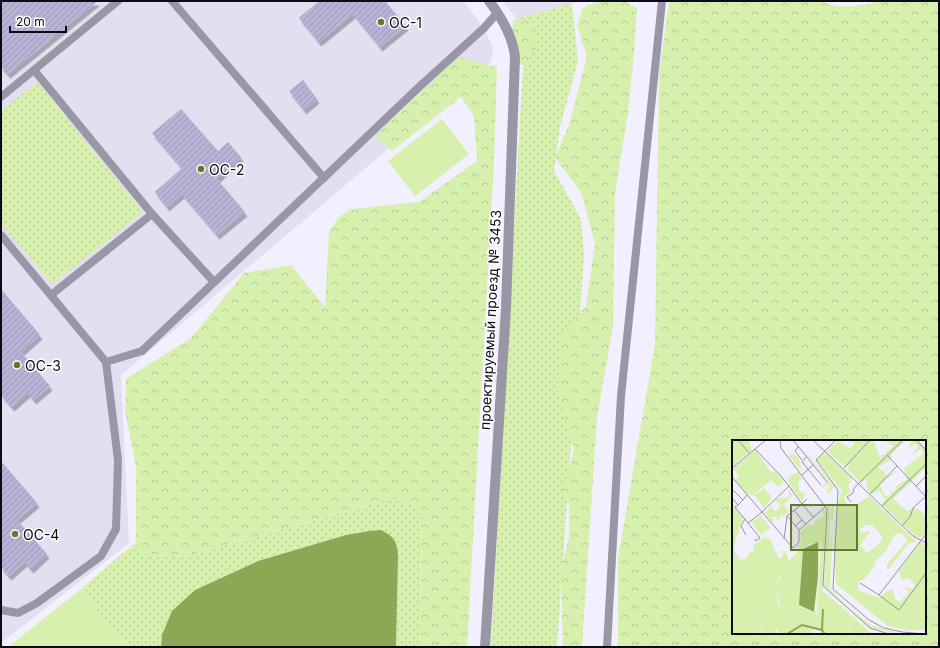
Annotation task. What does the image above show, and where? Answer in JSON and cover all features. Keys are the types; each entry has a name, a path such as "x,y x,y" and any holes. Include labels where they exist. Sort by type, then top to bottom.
{"street":[{"name":"проектируемый проезд № 3453","path":"485,647 506,308 515,57 514,47 504,23 498,12 489,1"}],"lane":[{"path":"1,97 118,1"},
{"path":"172,1 324,178"},
{"path":"607,647 621,396 662,1"},
{"path":"106,362 142,351 419,87 484,28 498,12"},
{"path":"34,70 152,214 214,282"},
{"path":"51,295 152,214"},
{"path":"1,235 106,362 118,460 116,529 100,556 37,603 18,613 1,610"}],"shaded area":[{"path":"1,1 463,1 484,28 493,48 491,62 121,375 129,543 1,643"},
{"path":"502,1 580,1 517,19"},
{"path":"381,530 392,537 396,543 398,551 396,647 161,647 162,635 172,611 195,590 258,561 346,535"}],"green space":[{"path":"604,1 624,1 637,8 628,112 615,193 613,326 597,417 582,647 563,647 562,566 569,538 569,504 563,490 574,450 557,389 562,335 586,306 595,244 581,192 555,158 569,125 587,57 577,25 582,9 588,5"},
{"path":"669,1 822,1 834,6 847,6 874,3 876,1 939,1 939,647 618,647 618,558 655,344 659,75"},
{"path":"572,3 578,61 560,127 554,171 581,219 584,256 557,647 491,647 524,48 517,19"},
{"path":"514,20 536,22 538,47 532,52 529,62 519,66 517,43 512,29"},
{"path":"458,57 497,67 494,161 467,647 419,647 422,518 412,503 394,498 184,557 143,554 136,542 136,467 125,411 126,379 191,338 244,273 291,265 325,307 329,232 338,218 351,209 419,202 477,161 474,116 461,97 392,151 375,136"},
{"path":"37,82 143,212 52,284 1,224 1,111"},
{"path":"442,119 469,154 415,196 388,161"},
{"path":"394,498 412,503 422,518 419,647 396,647 398,556 381,530 346,535 258,561 195,590 162,635 161,647 127,647 81,589 136,542 143,554 184,557"},
{"path":"81,589 127,647 8,647"}],"building":[{"path":"1,1 98,1 8,74 1,67"},
{"name":"ОС-1","path":"319,1 385,1 406,26 380,47 353,14 319,42 299,18"},
{"path":"303,80 317,99 304,110 289,91"},
{"name":"ОС-2","path":"181,109 218,151 228,142 241,157 217,179 245,212 217,235 182,194 167,207 155,192 182,168 152,133"},
{"name":"ОС-3","path":"1,289 40,335 21,352 50,386 34,400 28,393 12,407 1,395"},
{"name":"ОС-4","path":"1,461 37,503 17,520 47,554 31,569 25,562 9,576 1,567"}],"place":[{"name":"ОС-1","path":"381,22"},
{"name":"ОС-2","path":"201,169"},
{"name":"ОС-3","path":"17,365"},
{"name":"ОС-4","path":"15,534"}]}
